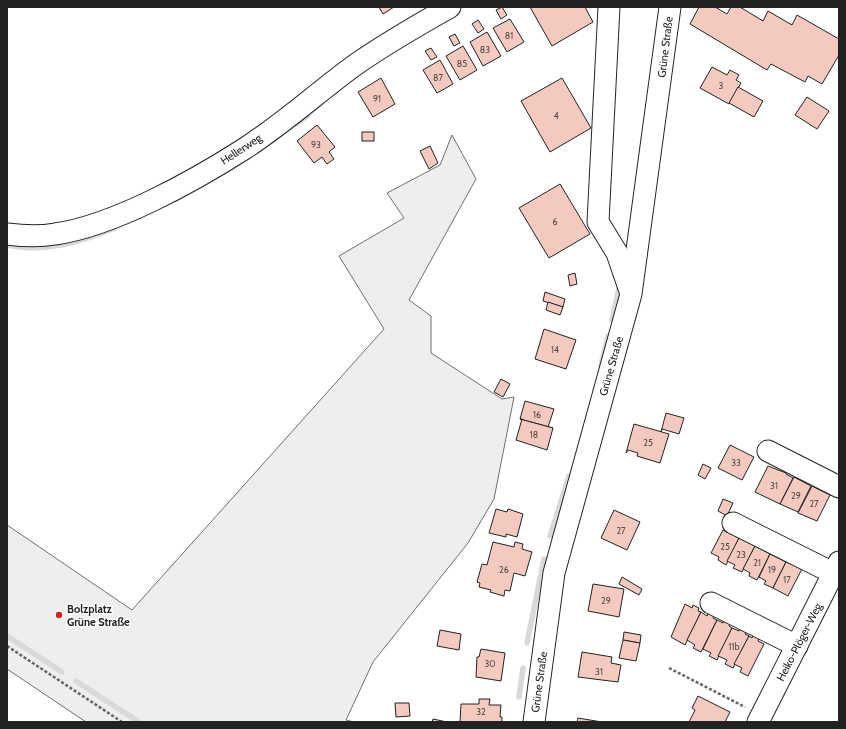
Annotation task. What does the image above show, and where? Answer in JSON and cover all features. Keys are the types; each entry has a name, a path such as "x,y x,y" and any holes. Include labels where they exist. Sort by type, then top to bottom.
{"street":[{"name":"Hellerweg","path":"7,234 34,236 55,234 78,229 136,207 193,179 245,148 356,64 450,7"},
{"path":"609,7 598,222 617,254 631,294"},
{"name":"Grüne Straße","path":"534,722 554,574 631,294 670,7"},
{"path":"768,451 839,487"},
{"path":"733,523 836,568"},
{"name":"Heiko-Plöger-Weg","path":"760,718 836,568"},
{"path":"711,603 797,646"}],"path":[{"path":"7,646 122,722"},
{"path":"669,668 760,718"}],"shaded area":[{"path":"452,135 476,179 409,300 431,316 431,353 502,399 514,397 494,499 468,543 373,662 346,720 354,722 86,722 7,669 7,525 132,610 384,329 339,256 404,218 387,193 440,165"}],"building":[{"path":"379,7 394,7 383,14"},
{"path":"502,7 507,15 501,19 496,10"},
{"path":"530,7 585,7 593,22 552,46"},
{"path":"699,7 715,7 727,14 731,7 740,7 763,21 768,11 792,25 797,15 839,39 839,55 822,84 808,76 805,82 771,64 767,70 690,24"},
{"path":"510,19 524,42 507,52 493,28"},
{"path":"478,20 484,29 478,33 472,24"},
{"path":"487,32 501,56 483,66 470,42"},
{"path":"455,34 460,43 454,46 449,37"},
{"path":"463,46 477,70 460,80 446,56"},
{"path":"431,48 437,57 431,60 425,51"},
{"path":"440,60 453,84 437,93 423,70"},
{"path":"712,67 727,75 730,70 739,75 736,80 741,83 729,104 700,88"},
{"path":"381,78 395,104 373,117 358,92"},
{"path":"562,78 591,128 550,152 521,101"},
{"path":"738,87 763,101 754,117 729,103"},
{"path":"807,97 829,111 817,129 795,115"},
{"path":"317,125 335,147 329,152 334,159 327,164 322,157 314,163 297,141"},
{"path":"362,132 374,132 374,141 362,141"},
{"path":"430,146 438,163 429,169 420,151"},
{"path":"560,184 590,234 549,258 519,208"},
{"path":"575,273 577,284 570,286 568,275"},
{"path":"545,292 565,299 563,307 543,301"},
{"path":"548,302 563,307 560,315 546,310"},
{"path":"544,329 576,340 566,369 535,359"},
{"path":"501,379 510,384 503,397 494,392"},
{"path":"525,401 554,409 548,427 520,419"},
{"path":"666,413 684,418 679,434 662,429 661,432"},
{"path":"522,420 553,428 547,450 516,440"},
{"path":"634,424 669,434 660,463 637,456 638,453 628,450 626,453"},
{"path":"730,445 754,457 742,480 718,468"},
{"path":"703,464 711,468 705,479 698,475"},
{"path":"768,466 786,473 793,478 780,504 755,492"},
{"path":"794,477 811,486 798,512 780,504"},
{"path":"812,486 830,495 817,521 798,513"},
{"path":"723,499 733,503 727,516 718,511"},
{"path":"496,509 507,512 508,509 523,514 517,537 506,534 506,537 489,533"},
{"path":"614,510 640,522 627,550 601,538"},
{"path":"723,530 739,538 726,565 718,560 719,557 711,553"},
{"path":"739,538 755,546 742,572 733,568 735,565 727,561"},
{"path":"493,542 514,547 515,542 523,544 522,549 532,552 525,576 514,573 510,591 505,590 504,596 490,592 491,590 479,587 480,583 477,582 482,564 487,565"},
{"path":"755,546 770,554 757,580 749,576 750,573 743,569"},
{"path":"770,554 786,562 773,588 764,584 766,581 759,577"},
{"path":"786,562 802,569 788,596 773,588"},
{"path":"622,577 642,589 639,595 619,584"},
{"path":"593,584 624,589 619,617 588,611"},
{"path":"685,604 692,608 693,605 699,608 698,611 701,612 685,645 671,637"},
{"path":"701,612 707,616 708,613 714,616 713,618 717,620 701,652 693,648 695,645 687,640"},
{"path":"717,620 730,624 729,626 732,628 717,660 709,656 711,653 703,649"},
{"path":"732,628 739,631 740,629 746,632 745,634 749,636 733,668 725,664 727,660 718,656"},
{"path":"440,630 461,634 459,650 437,646"},
{"path":"624,632 641,635 640,643 623,640"},
{"path":"753,635 759,638 758,641 764,644 748,676 740,672 742,668 734,664 749,636 752,638"},
{"path":"623,640 640,643 636,661 619,658"},
{"path":"481,649 505,653 501,681 476,677 477,657 479,657"},
{"path":"582,652 612,657 611,663 621,665 618,682 578,677"},
{"path":"698,696 730,712 725,722 689,722 695,710 692,708"},
{"path":"479,699 490,699 489,705 501,705 500,717 502,717 502,722 460,722 461,704 479,704"},
{"path":"395,703 409,703 410,716 396,717"},
{"path":"578,718 602,722 577,722"},
{"path":"433,719 447,722 432,722"}],"waterway":[{"path":"296,124 307,116"},
{"path":"7,245 35,248 62,245 89,238 115,228"},
{"path":"612,320 620,283"},
{"path":"601,365 608,336"},
{"path":"550,536 569,476"},
{"path":"527,643 544,559"},
{"path":"7,636 62,672"},
{"path":"519,697 523,668"},
{"path":"76,681 139,722"}],"place":[{"name":"Bolzplatz Grüne Straße","path":"59,615"}]}
